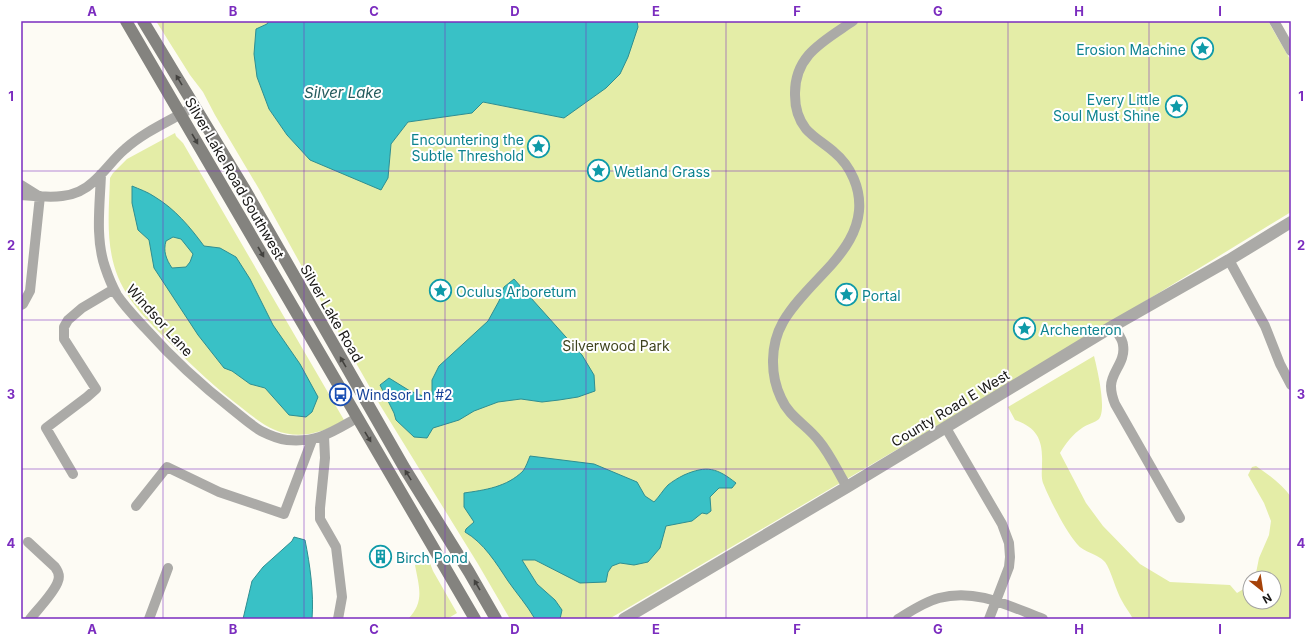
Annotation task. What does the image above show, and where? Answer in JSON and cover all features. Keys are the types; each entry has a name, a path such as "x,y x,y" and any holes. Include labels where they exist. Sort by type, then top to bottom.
{"main road":[{"name":"Silver Lake Road Southwest","path":"126,21 476,619"},
{"name":"Silver Lake Road","path":"143,21 244,188 405,469 469,572 496,619"}],"street":[{"path":"847,488 819,440 796,419 782,400 774,376 773,360 774,345 783,322 840,254 848,243 857,222 859,199 857,189 848,168 843,160 813,136 802,123 797,112 794,88 801,65 806,56 823,41 853,21"},
{"path":"1274,21 1291,51"},
{"path":"21,195 62,197 74,194 89,186 125,148 195,106"},
{"name":"Windsor Lane","path":"101,174 100,230 104,266 114,289 127,309 162,347 204,386 263,432 281,438 300,441 312,440 324,436 358,418"},
{"path":"21,185 40,196"},
{"path":"21,305 26,300 30,291 40,196"},
{"name":"County Road E West","path":"624,619 847,488 1113,326 1229,260 1291,222"},
{"path":"1229,260 1265,326 1280,364 1291,385"},
{"path":"73,474 46,428 88,397 96,389 64,339 64,327 68,320 82,308 114,289"},
{"path":"1113,326 1124,344 1123,357 1113,376 1111,385 1115,404 1180,518"},
{"path":"946,428 1006,533 1010,550 1009,567 989,619"},
{"path":"324,436 325,458 320,519 336,548 342,597 338,619"},
{"path":"136,506 167,467 219,492 284,514 312,440"},
{"path":"28,542 55,567 59,576 56,587 30,619"},
{"path":"149,619 168,568"},
{"path":"898,619 926,603 938,598 952,595 972,595 983,597 1042,619"}],"green space":[{"name":"Silverwood Park","path":"156,21 269,21 267,24 269,109 287,135 310,160 388,178 391,144 408,122 472,113 483,102 564,118 638,27 637,21 1268,21 1291,61 1291,212 1054,357 609,619 510,619 478,564 380,405 203,92 190,75"},
{"path":"175,133 183,143 344,420 336,425 319,432 302,435 284,433 262,423 206,378 189,362 142,314 123,287 114,265 109,240 110,178 127,159"},
{"path":"1094,356 1101,388 1101,414 1099,419 1076,433 1067,442 1060,453 1086,503 1103,526 1140,564 1170,582 1230,585 1237,593 1242,590 1242,610 1282,610 1282,570 1257,570 1259,558 1269,535 1271,521 1264,503 1248,475 1252,467 1256,466 1270,476 1291,497 1291,619 1133,619 1120,597 1105,562 1080,547 1072,538 1063,523 1043,483 1042,456 1038,436 1029,427 1015,420 1008,407"},
{"path":"428,558 433,571 457,613 447,619 408,619 413,613 419,600 419,587 415,565"}],"water":[{"name":"Silver Lake","path":"269,21 637,21 638,27 628,57 620,74 606,88 564,118 483,102 472,113 408,122 391,144 388,178 381,190 310,160 287,135 269,109 257,77 254,54 256,29 267,24"},
{"path":"132,186 149,194 169,207 188,225 204,246 220,248 236,257 250,279 273,325 300,364 318,397 312,412 306,417 289,415 265,388 250,384 232,371 224,368 198,335 154,268 149,240 138,230 132,203","holes":["173,237 181,239 193,254 186,267 172,268 166,255 166,241"]},
{"path":"514,279 582,355 594,375 595,391 578,397 542,402 521,399 498,402 474,411 459,420 433,428 427,438 414,437 396,420 380,385 389,378 410,391 428,398 432,395 432,380 439,366 488,321 499,301 504,287"},
{"path":"530,456 594,464 637,482 645,496 654,502 672,482 684,475 699,470 706,469 717,471 736,483 732,488 719,488 710,497 711,511 707,514 702,513 692,521 666,526 660,548 648,562 634,565 620,563 612,566 608,572 606,582 580,583 535,560 522,560 537,584 555,600 562,610 560,619 535,619 489,554 478,542 465,532 466,529 474,522 464,507 464,493 488,489 510,481 523,471"},
{"path":"294,537 305,540 311,579 312,619 243,619 252,581 263,567 292,541"}],"place":[{"name":"Erosion Machine","path":"1202,49"},
{"name":"Every Little Soul Must Shine","path":"1176,107"},
{"name":"Encountering the Subtle Threshold","path":"539,147"},
{"name":"Wetland Grass","path":"598,171"},
{"name":"Oculus Arboretum","path":"441,291"},
{"name":"Portal","path":"846,295"},
{"name":"Archenteron","path":"1025,329"},
{"name":"Windsor Ln #2","path":"341,394"},
{"name":"Birch Pond","path":"380,557"}]}
